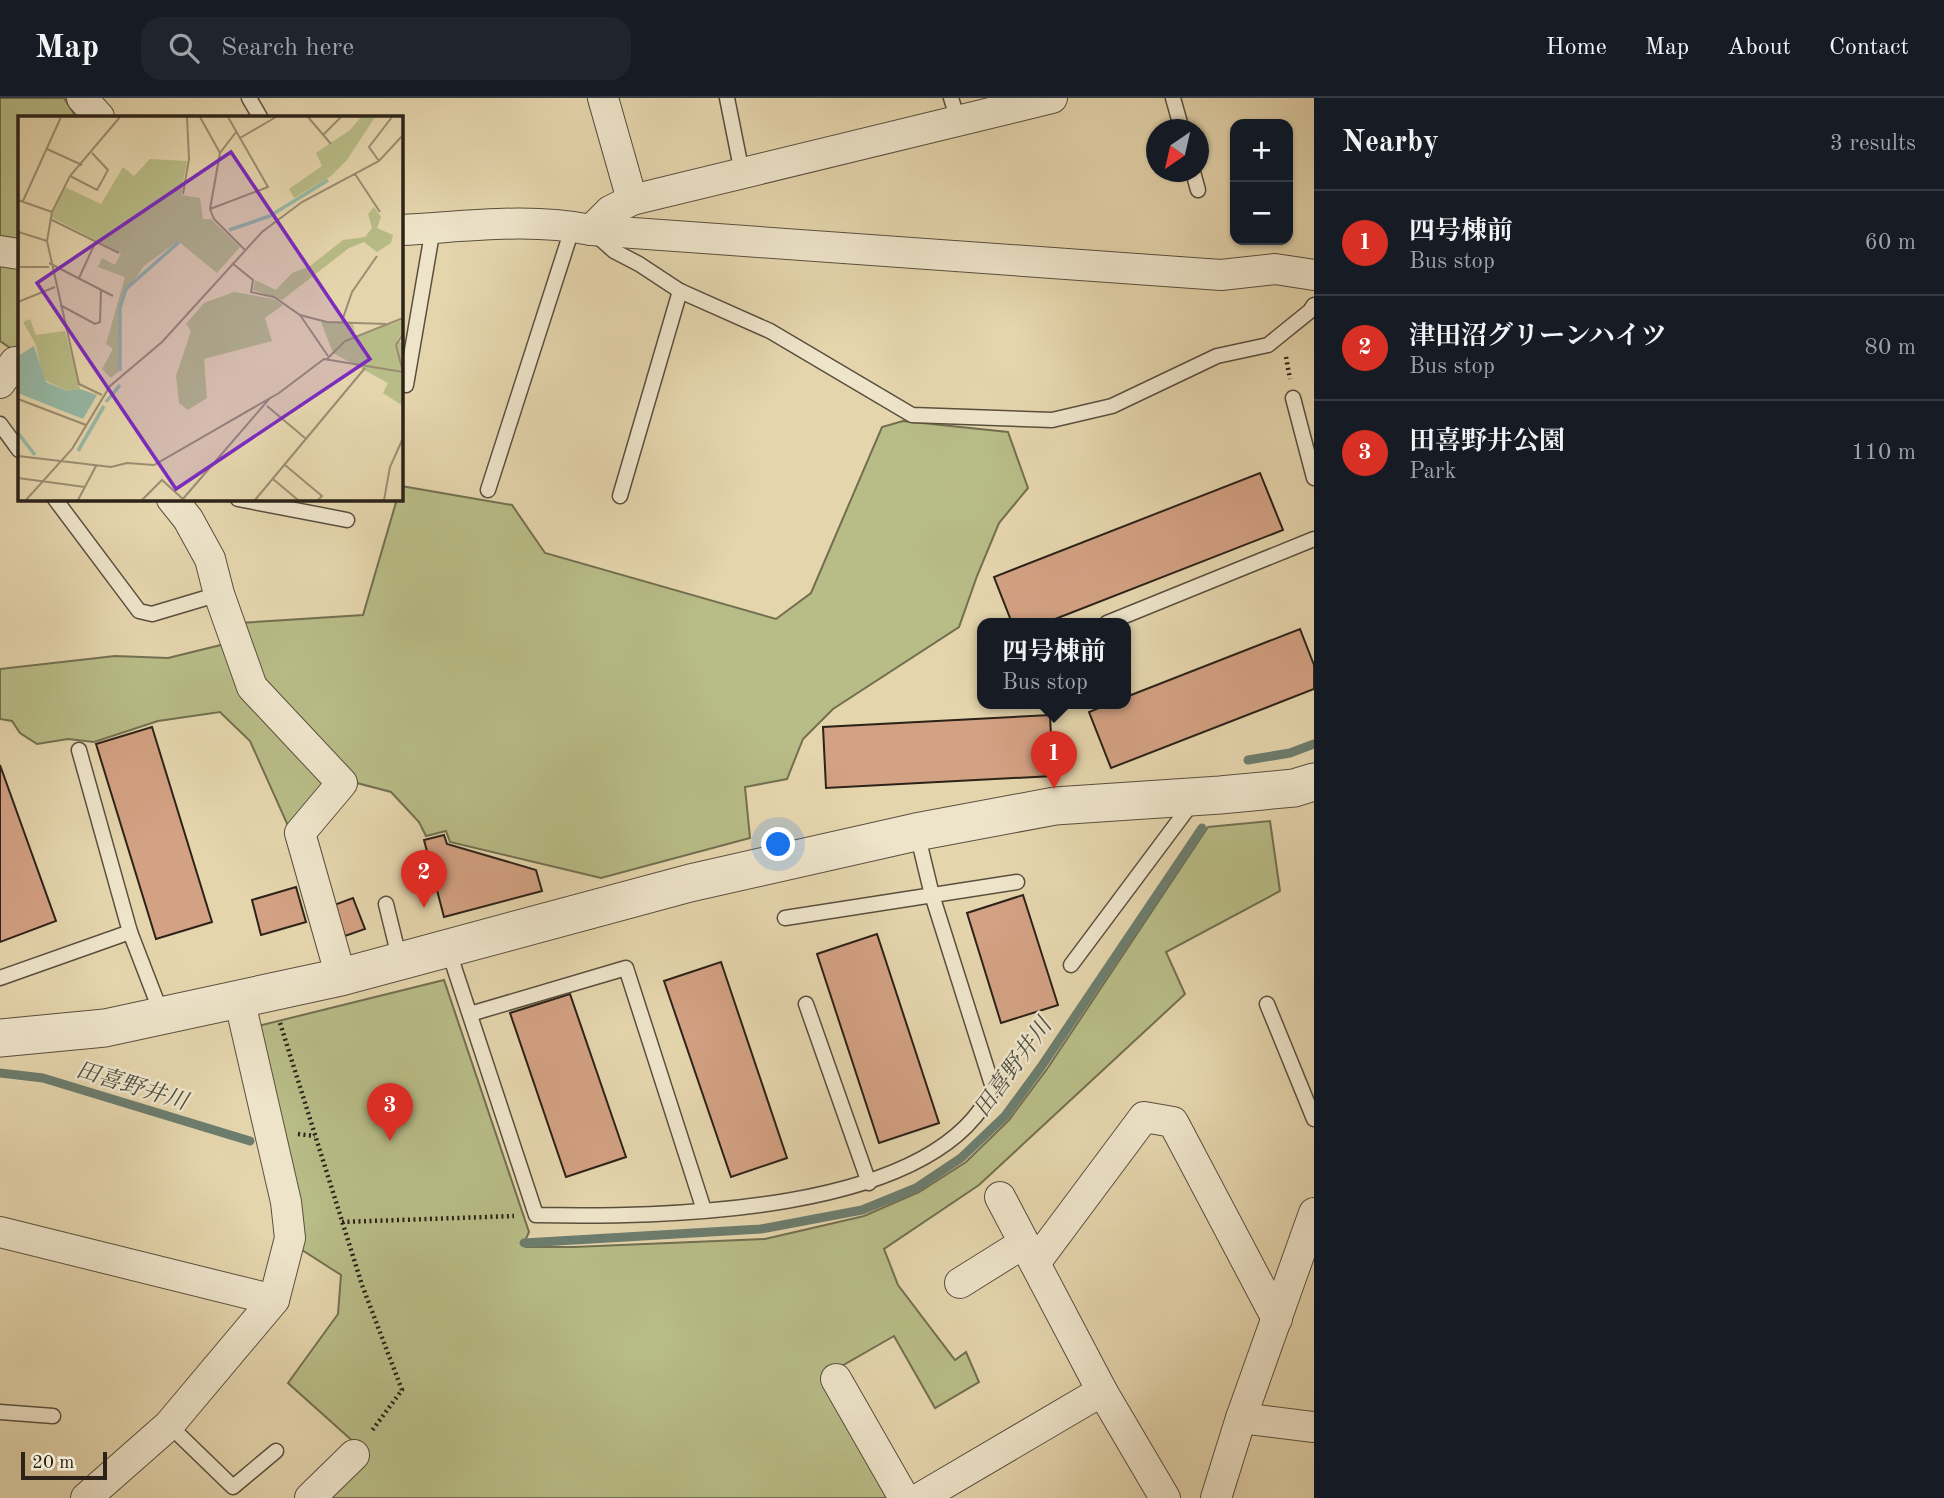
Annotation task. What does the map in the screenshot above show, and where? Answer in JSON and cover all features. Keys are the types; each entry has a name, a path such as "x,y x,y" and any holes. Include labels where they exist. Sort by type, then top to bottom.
{"street":[{"path":"82,98 98,116"},
{"path":"603,98 632,200"},
{"path":"582,228 632,200 742,173 955,109 1042,99"},
{"path":"402,230 532,224 1221,275 1275,269 1314,275"},
{"path":"0,251 18,254"},
{"path":"185,506 211,559 219,594 252,687 342,783 300,833 341,977"},
{"path":"0,1038 105,1028 341,977 690,883 916,832 1055,806 1294,788 1314,782"},
{"path":"86,1498 169,1425 274,1300 290,1238 288,1214 239,998"},
{"path":"960,1283 1030,1253 1144,1117 1173,1122 1277,1319"},
{"path":"1000,1197 1102,1391 1165,1498"},
{"path":"1216,1498 1314,1213"},
{"path":"0,1232 274,1300"},
{"path":"836,1379 904,1498"},
{"path":"920,1498 1102,1391"},
{"path":"1241,1419 1314,1427"},
{"path":"310,1498 354,1455"}],"lane":[{"path":"249,98 259,116"},
{"path":"727,98 742,173"},
{"path":"1173,98 1179,119"},
{"path":"1196,182 1198,190"},
{"path":"406,384 433,228"},
{"path":"488,491 582,228 680,291 770,331 912,415 1052,420 1112,406 1217,356 1268,345 1310,312 1314,305"},
{"path":"620,496 680,291"},
{"path":"1293,398 1314,478"},
{"path":"0,424 18,449"},
{"path":"56,500 139,611 152,614 219,594"},
{"path":"243,500 347,520"},
{"path":"1119,618 1314,539"},
{"path":"79,750 130,932 162,1017"},
{"path":"1072,965 1196,797"},
{"path":"448,948 536,1215 758,1206 869,1183 904,1169 947,1144 985,1105 993,1088 932,895 916,832"},
{"path":"785,918 1017,882"},
{"path":"386,904 400,962"},
{"path":"0,978 130,932"},
{"path":"470,1014 626,968 704,1210"},
{"path":"806,1004 869,1183"},
{"path":"1267,1004 1314,1119"},
{"path":"0,1412 52,1416"},
{"path":"169,1425 233,1487 276,1451"}],"path":[{"path":"1282,335 1293,398"},
{"path":"277,1015 362,1285 402,1390 354,1455"},
{"path":"342,1222 536,1215"}],"green space":[{"path":"0,98 64,98 75,116 18,116 18,353 0,341"},
{"path":"903,421 1008,432 1028,488 999,523 959,627 833,709 803,739 787,779 745,787 750,838 601,878 450,842 446,831 426,836 419,822 391,792 357,783 261,680 239,623 363,615 397,500 402,500 402,486 512,505 545,553 776,619 811,593 882,427"},
{"path":"225,644 330,783 289,828 250,741 220,712 158,721 94,742 68,739 37,744 20,733 12,721 0,719 0,669 115,656 168,658"},
{"path":"1270,821 1280,891 1166,952 1185,994 979,1185 884,1249 898,1285 955,1360 966,1352 979,1382 935,1408 894,1336 828,1374 896,1498 322,1498 366,1453 288,1383 338,1314 341,1275 302,1250 295,1199 258,1026 444,980 529,1232 524,1243 526,1247 765,1239 864,1216 919,1192 966,1162 1009,1120 1047,1069 1208,827"}],"building":[{"path":"1260,473 1283,530 1058,618 1010,618 994,577"},
{"path":"1300,629 1314,665 1314,689 1111,768 1089,712 1096,709 1131,709 1131,695"},
{"path":"1050,715 1053,776 826,788 823,727"},
{"path":"152,727 212,922 156,939 96,744"},
{"path":"0,765 56,921 0,942"},
{"path":"444,835 447,844 536,870 542,891 444,917 424,840"},
{"path":"296,887 306,922 261,935 252,900"},
{"path":"1023,895 1058,1005 1001,1023 967,913"},
{"path":"353,898 365,929 345,936 334,905"},
{"path":"877,934 939,1123 879,1143 817,954"},
{"path":"721,962 787,1158 731,1177 664,981"},
{"path":"570,994 626,1157 566,1177 510,1013"}],"waterway":[{"name":"田喜野井川","path":"1248,760 1290,753 1314,744"},
{"name":"田喜野井川","path":"524,1243 761,1229 862,1210 916,1188 961,1158 1005,1116 1202,828"},
{"name":"田喜野井川","path":"0,1073 43,1078 250,1141"}],"place":[{"name":"四号棟前","path":"1054,789"},
{"name":"津田沼グリーンハイツ","path":"424,908"},
{"name":"田喜野井公園","path":"390,1141"}]}
